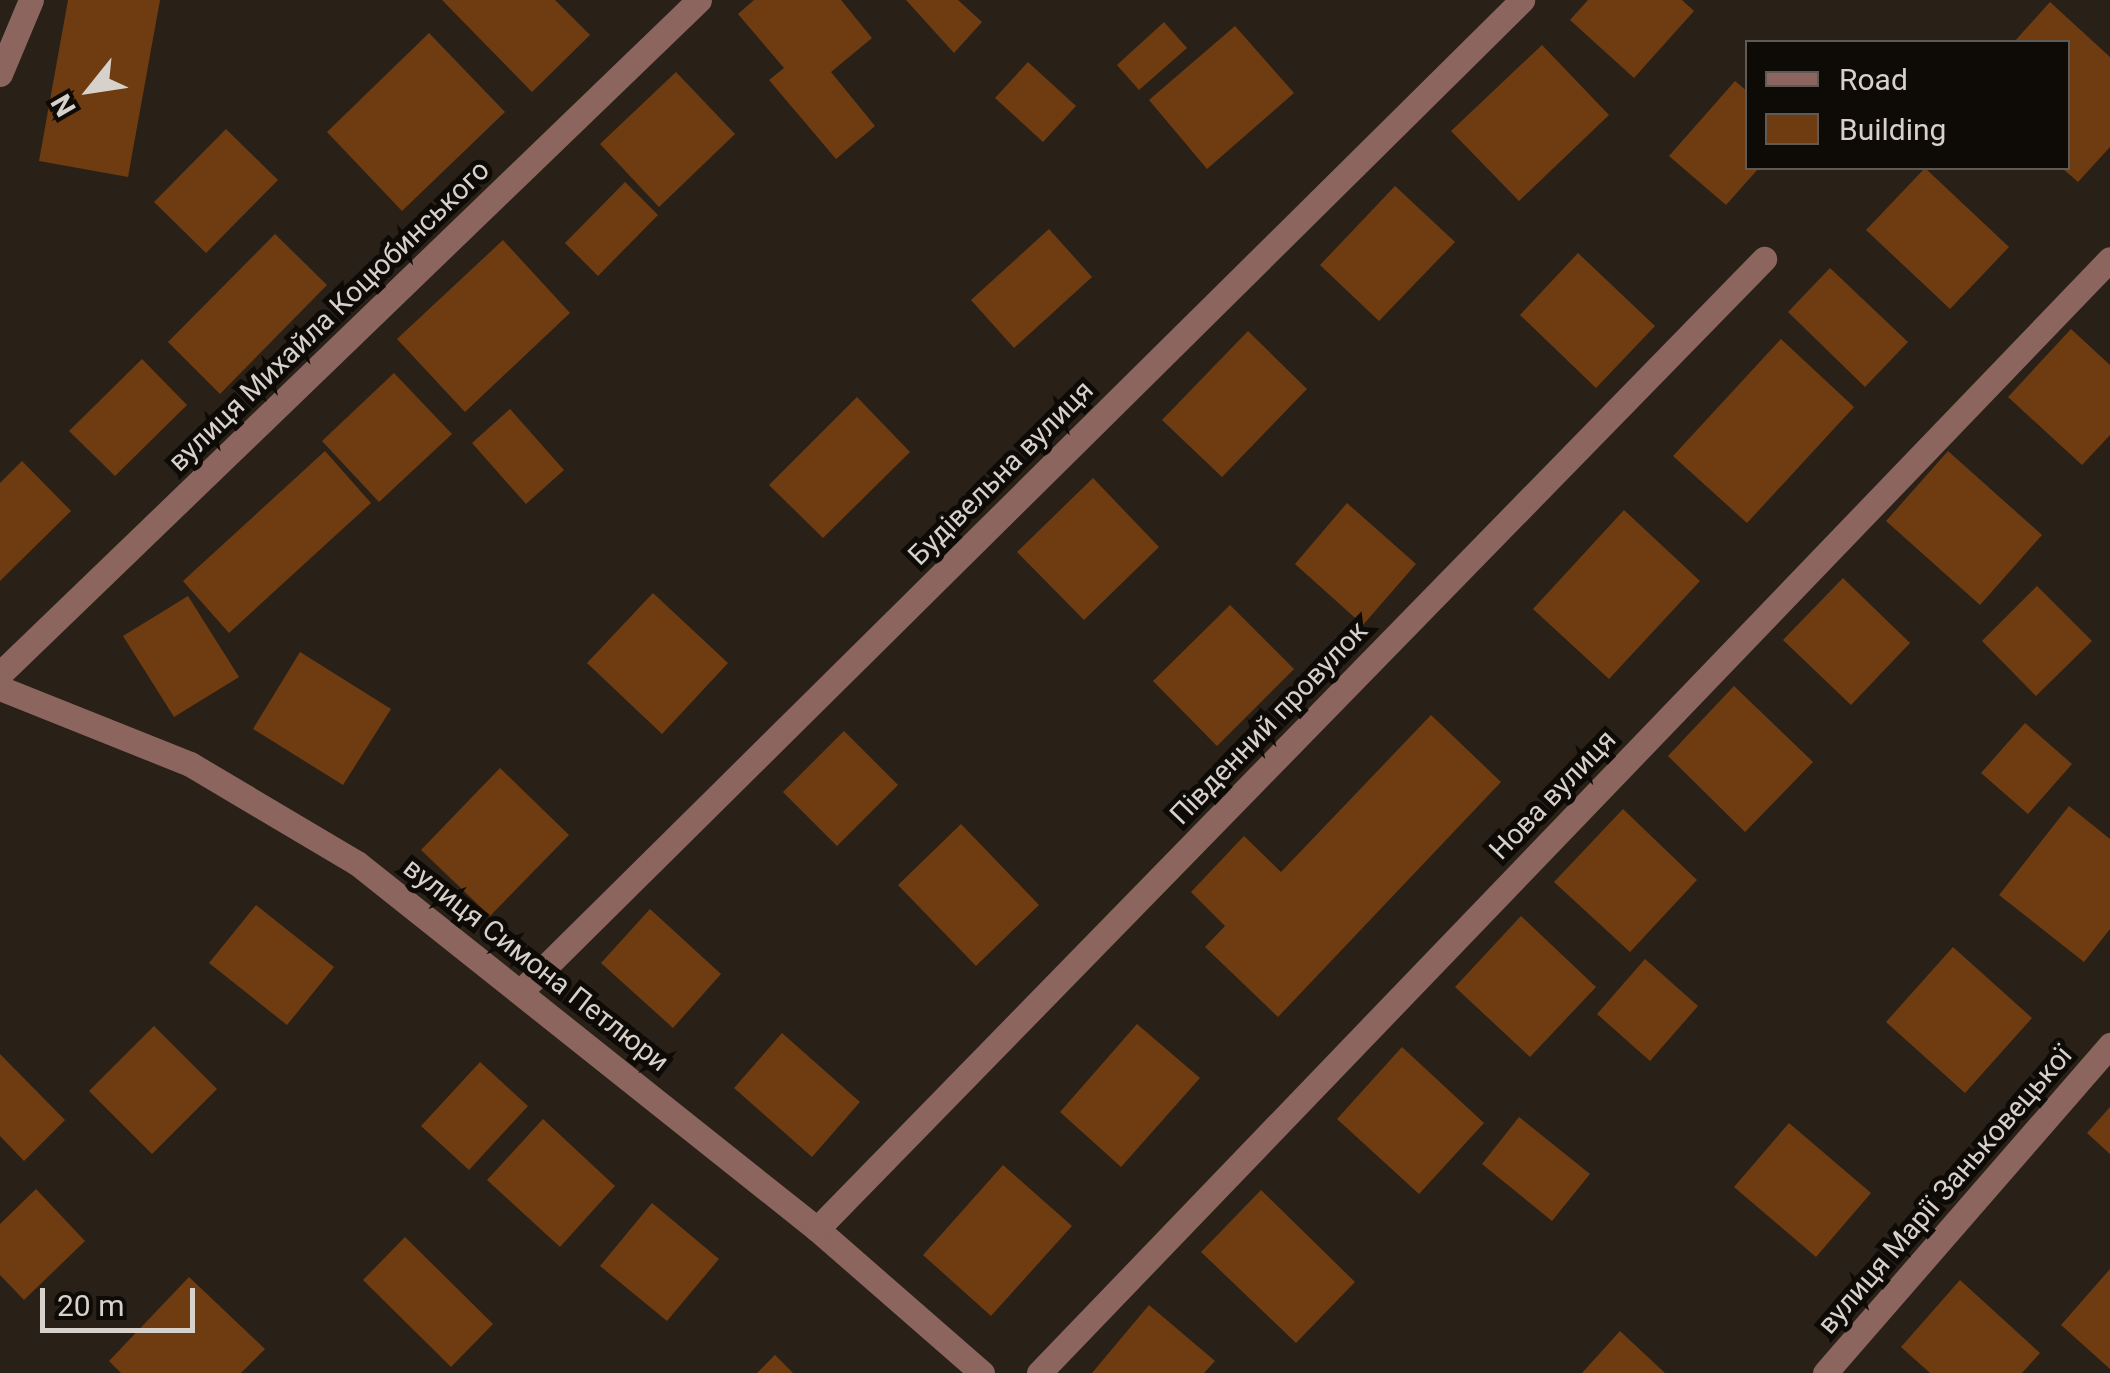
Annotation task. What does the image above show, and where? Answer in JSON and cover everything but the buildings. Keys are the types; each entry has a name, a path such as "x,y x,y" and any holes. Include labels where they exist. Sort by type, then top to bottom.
{"street":[{"path":"0,74 31,0"},
{"name":"вулиця Михайла Коцюбинського","path":"0,674 699,0"},
{"name":"Будівельна вулиця","path":"522,989 1522,0"},
{"name":"Південний провулок","path":"817,1229 1764,259"},
{"name":"Нова вулиця","path":"1039,1373 2110,259"},
{"name":"вулиця Симона Петлюри","path":"0,688 190,764 357,864 522,989 817,1229 982,1373"},
{"name":"вулиця Марії Заньковецької","path":"1837,1369 2110,1045"}]}
